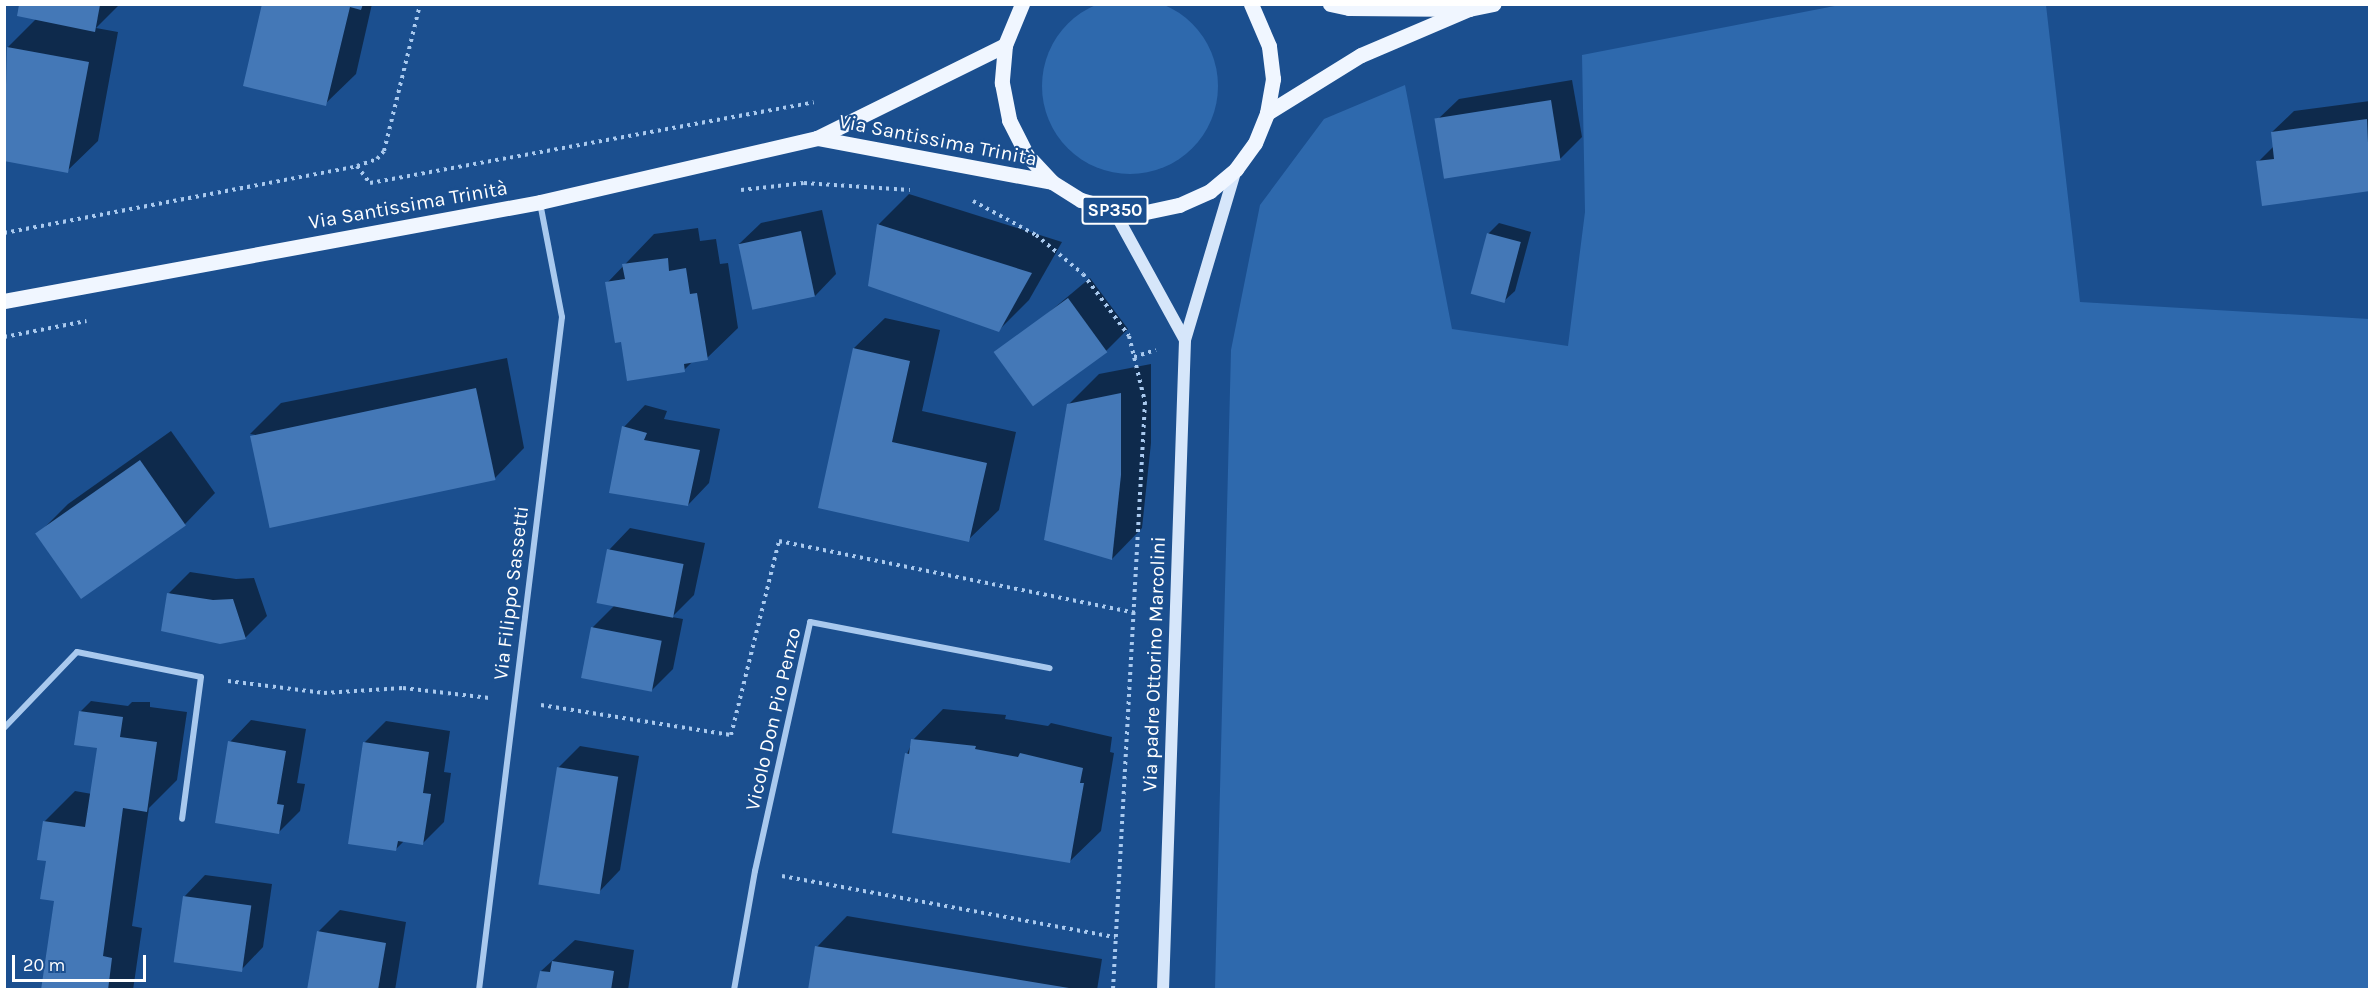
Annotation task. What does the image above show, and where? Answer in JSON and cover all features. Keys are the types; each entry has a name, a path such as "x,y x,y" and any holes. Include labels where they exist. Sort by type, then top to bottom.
{"main road":[{"name":"Via Santissima Trinità","path":"1022,4 1005,45 1002,83 1009,120 1026,153 1052,182 1081,200 1113,210 1146,212 1179,205 1209,191 1236,169 1255,143 1267,113 1273,79 1269,46 1251,4"},
{"path":"1330,4 1349,8 1469,9"},
{"path":"1267,113 1361,55 1469,9 1493,4"},
{"name":"Via Santissima Trinità","path":"4,301 540,202 817,138 1005,45"},
{"name":"Via Santissima Trinità","path":"817,138 1052,182"},
{"name":"Via padre Ottorino Marcolini","path":"1163,990 1185,340 1236,169"},
{"path":"1113,210 1185,340"}],"street":[{"name":"Via Filippo Sassetti","path":"479,990 562,317 540,202"},
{"name":"Vicolo Don Pio Penzo","path":"734,990 755,871 810,622 1050,668"},
{"path":"4,728 77,652 201,677 182,819"}],"path":[{"path":"4,233 357,166 377,159 384,151 420,4"},
{"path":"357,166 370,183 817,102"},
{"path":"733,191 804,183 913,190"},
{"path":"964,199 1036,235 1083,274 1129,336 1146,402 1113,990"},
{"path":"201,677 324,693 404,688 515,700"},
{"path":"755,871 1115,937"}],"shaded area":[{"path":"1130,-2 1164,5 1179,13 1192,24 1203,37 1211,52 1218,86 1211,120 1203,135 1192,148 1179,159 1164,167 1130,174 1096,167 1081,159 1068,148 1057,135 1049,120 1042,86 1049,52 1057,37 1068,24 1081,13 1096,5"},
{"path":"1845,4 2046,5 2080,302 2369,319 2369,989 1215,989 1231,350 1260,205 1324,119 1405,85 1452,329 1568,346 1585,212 1582,55"}],"building":[{"path":"262,4 363,4 361,10 350,7 326,106 243,86"},
{"path":"19,5 100,5 95,32 17,16"},
{"path":"7,47 89,62 68,173 4,161"},
{"path":"1551,100 1561,160 1444,179 1434,118"},
{"path":"2367,119 2370,191 2262,206 2256,161 2274,159 2271,132"},
{"path":"877,224 1032,273 999,332 868,286"},
{"path":"801,231 815,297 752,310 738,244"},
{"path":"1487,233 1521,242 1505,303 1471,294"},
{"path":"668,258 669,271 686,268 690,294 697,293 708,360 684,364 685,372 627,381 621,342 615,343 605,282 625,279 622,264"},
{"path":"1068,298 1107,352 1033,406 994,352"},
{"path":"853,348 910,361 892,442 987,463 969,542 818,508"},
{"path":"476,388 496,480 270,528 250,436"},
{"path":"1121,393 1121,475 1112,560 1044,540 1067,404"},
{"path":"622,426 647,433 644,440 700,450 688,506 609,493"},
{"path":"140,460 186,526 81,599 35,533"},
{"path":"607,549 684,564 673,618 597,603"},
{"path":"167,593 213,600 233,599 246,639 220,644 161,631"},
{"path":"591,627 662,641 652,692 581,678"},
{"path":"79,711 123,717 120,737 157,742 147,812 123,808 103,956 112,958 108,990 41,990 54,901 40,899 46,861 37,860 43,821 85,827 97,748 74,745"},
{"path":"911,739 976,746 975,749 1018,757 1020,753 1083,768 1080,783 1084,783 1070,863 892,833 905,753 909,754"},
{"path":"228,741 286,751 277,804 284,805 279,834 215,823"},
{"path":"363,742 429,752 423,793 431,794 423,845 398,841 396,851 348,844"},
{"path":"557,767 618,777 600,894 538,885"},
{"path":"183,896 251,906 242,972 174,962"},
{"path":"317,931 386,943 378,990 307,990"},
{"path":"815,946 1069,988 1069,990 808,990"},
{"path":"552,961 614,971 611,990 536,990 540,971 550,972"}]}
